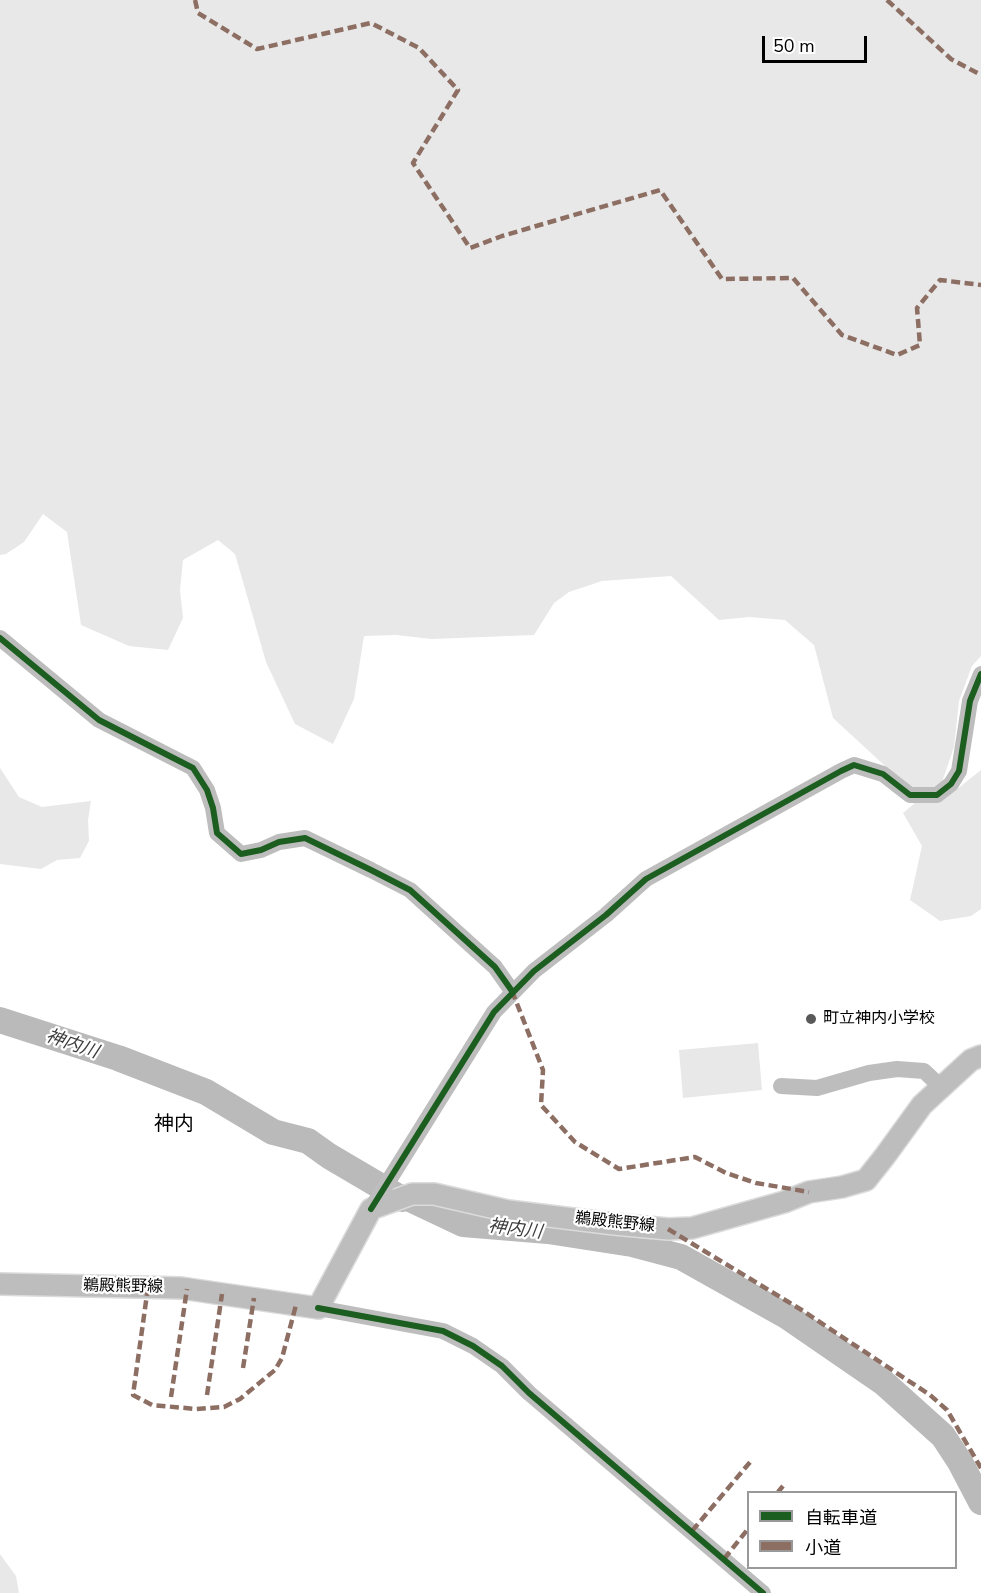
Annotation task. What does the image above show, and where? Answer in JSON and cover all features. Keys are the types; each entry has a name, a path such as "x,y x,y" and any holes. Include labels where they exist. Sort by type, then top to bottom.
{"main road":[{"name":"鵜殿熊野線","path":"371,1209 412,1194 434,1194 508,1210 625,1225 668,1229 692,1228 784,1203 809,1192 842,1188 866,1180 922,1105 971,1060 981,1056"},
{"path":"318,1308 371,1209"},
{"name":"鵜殿熊野線","path":"0,1284 181,1288 318,1308"}],"street":[{"path":"0,638 99,720 193,768 207,790 217,833 241,854 261,850 279,842 305,838 371,870 410,890 495,967 512,991"},
{"path":"371,1209 494,1012 534,971 606,915 646,879 833,774 854,765 883,774 910,795 937,795 951,784 958,771 970,700 981,674"},
{"path":"781,1086 817,1088 869,1073 897,1069 924,1071 941,1087"},
{"path":"318,1308 443,1331 472,1346 502,1366 529,1392 763,1593"}],"shaded area":[{"path":"0,0 981,0 981,656 972,666 959,701 954,747 941,785 929,788 909,788 833,718 814,645 785,620 749,617 719,620 671,576 602,581 569,592 554,603 534,635 432,639 396,635 364,636 354,699 333,744 295,724 266,662 235,554 218,540 183,560 180,590 183,618 168,650 129,646 81,625 67,532 43,514 24,542 6,554 0,555"},
{"path":"0,768 19,797 42,807 91,801 88,820 89,841 80,858 57,860 41,869 0,864"},
{"path":"981,770 981,909 971,916 940,921 910,900 922,846 903,813 915,803 942,801"},
{"path":"758,1043 762,1090 683,1098 679,1050"},
{"path":"0,1554 16,1576 19,1593 0,1593"}],"waterway":[{"name":"神内川","path":"0,1020 118,1058 206,1092 273,1132 308,1141 402,1199 408,1198 463,1224 548,1231 632,1244 681,1257 788,1317 884,1383 943,1436 981,1502"}],"marked path":[{"path":"195,0 198,13 257,49 371,23 419,48 458,90 413,163 470,248 502,236 660,190 722,279 793,278 842,335 897,355 920,345 917,308 940,280 981,285"},
{"path":"887,0 951,59 981,75"},
{"path":"512,991 543,1070 541,1105 575,1142 619,1169 695,1157 726,1173 756,1183 809,1192"},
{"path":"668,1229 800,1309 930,1395 947,1410 981,1468"},
{"path":"148,1287 133,1395 152,1405 196,1409 224,1407 240,1399 275,1370 282,1358 296,1305"},
{"path":"171,1397 187,1289"},
{"path":"207,1395 222,1294"},
{"path":"243,1368 254,1298"},
{"path":"692,1531 751,1461"},
{"path":"779,1491 783,1486"},
{"path":"724,1559 747,1530"}],"cycle path":[{"path":"0,638 99,720 193,768 207,790 217,833 241,854 261,850 279,842 305,838 371,870 410,890 495,967 512,991"},
{"path":"371,1209 494,1012 534,971 606,915 646,879 854,765 883,774 910,795 937,795 951,784 959,771 970,701 981,674"},
{"path":"318,1308 443,1331 473,1346 502,1366 529,1393 763,1593"}],"place":[{"name":"町立神内小学校","path":"811,1019"}],"district":[{"name":"神内","path":"174,1125"}]}
